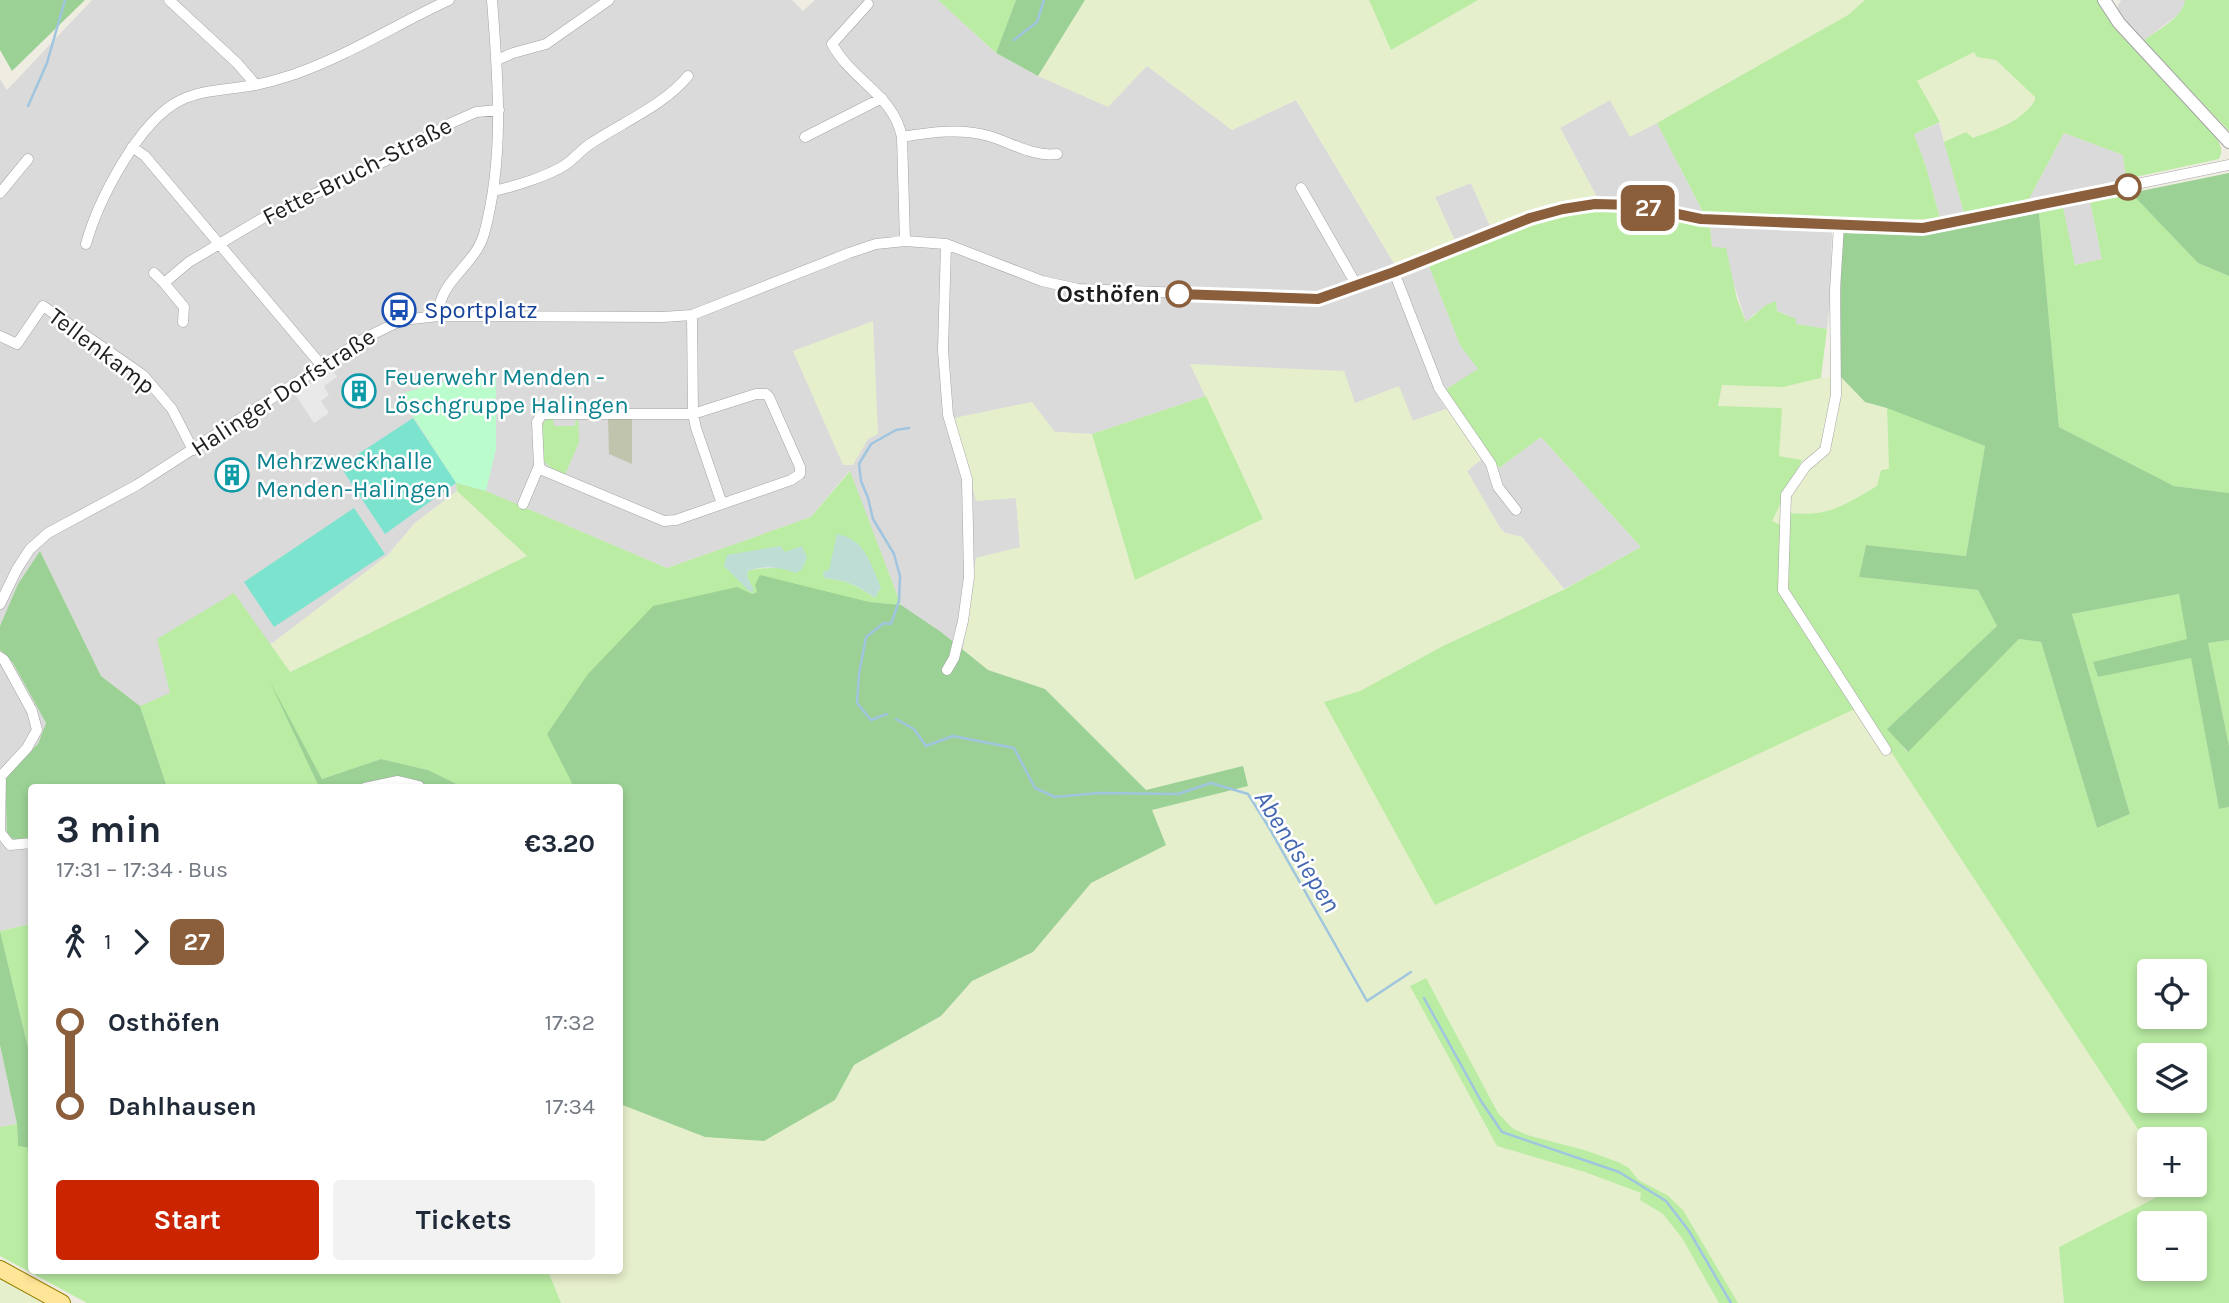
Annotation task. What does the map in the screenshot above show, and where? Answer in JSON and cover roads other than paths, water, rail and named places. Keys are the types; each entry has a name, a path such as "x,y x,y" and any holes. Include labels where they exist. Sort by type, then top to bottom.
{"main road":[{"path":"0,1269 62,1303"}],"street":[{"path":"169,0 229,55 256,85"},
{"path":"86,244 93,219 132,147 160,116 181,99 256,85 295,74 367,42 449,0"},
{"path":"439,316 438,303 443,292 478,250 484,236 494,191 499,110 492,0"},
{"path":"497,60 513,52 546,44 608,0"},
{"path":"2104,0 2119,23 2229,142"},
{"path":"867,4 832,44 846,65 882,98 899,123 902,138 905,241"},
{"path":"494,191 564,166 588,145 679,87 688,76"},
{"path":"805,136 882,98"},
{"name":"Fette-Bruch-Straße","path":"164,283 190,262 263,218 385,161 475,112 499,110"},
{"path":"902,138 928,132 968,132 988,136 1042,156 1057,154"},
{"path":"132,147 145,156 322,366"},
{"path":"0,192 28,159"},
{"name":"Halinger Dorfstraße","path":"0,604 30,549 48,533 126,492 322,366 402,320 439,316 692,315 849,253 876,244 905,241 946,244 1042,281 1078,289 1318,299 1530,218 1595,204 1635,205 1701,219 1923,228 2229,165"},
{"path":"1301,188 1357,286"},
{"path":"1839,225 1835,290 1836,395 1825,450 1806,466 1786,495 1782,583 1783,590 1886,750"},
{"path":"946,244 943,350 948,415 967,479 969,577 960,633 954,658 947,670"},
{"path":"1394,272 1439,388 1491,464 1498,487 1516,510"},
{"path":"153,273 184,307 183,322"},
{"name":"Tellenkamp","path":"0,336 17,344 43,306 143,376 172,409 193,450"},
{"path":"692,315 693,414 722,504"},
{"path":"523,505 539,466 537,422 542,414 693,414 756,394 766,394 800,467 800,474 791,480 676,520 664,521 542,470 539,466"},
{"path":"0,657 32,711 37,730 27,748 1,776 1,832 10,845 28,843"},
{"path":"382,784 398,780 412,784"}],"waterway":[{"path":"28,106 47,63 65,0"},
{"name":"Abendsiepen","path":"1014,40 1037,22 1044,0"},
{"name":"Abendsiepen","path":"887,714 871,720 857,703 866,637 884,623 891,624 899,601 900,576 894,554 873,519 861,481 859,464 871,444 896,430 909,428"},
{"name":"Abendsiepen","path":"896,719 914,729 926,746 953,736 1014,748 1035,788 1055,797 1098,793 1178,794 1211,783 1248,794 1367,1001 1411,972"},
{"name":"Abendsiepen","path":"1424,998 1481,1101 1502,1132 1619,1172 1666,1201 1689,1231 1731,1303"}],"place":[{"name":"Osthöfen","path":"1179,294"},
{"name":"Sportplatz","path":"399,310"},
{"name":"Feuerwehr Menden - Löschgruppe Halingen","path":"359,391"},
{"name":"Mehrzweckhalle Menden-Halingen","path":"232,475"}]}
